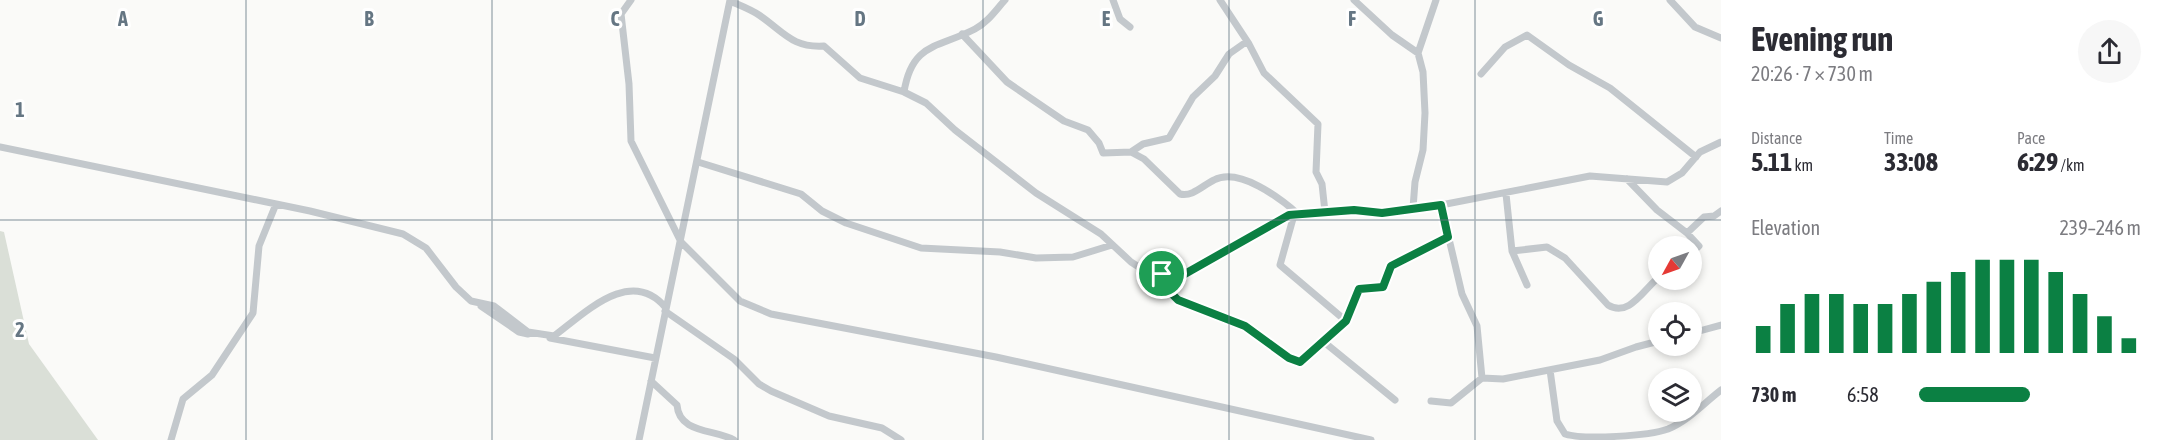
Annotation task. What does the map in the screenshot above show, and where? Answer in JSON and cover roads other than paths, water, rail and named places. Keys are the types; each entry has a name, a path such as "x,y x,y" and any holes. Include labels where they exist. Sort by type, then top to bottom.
{"street":[{"path":"631,0 621,14 629,84 631,141 681,242 740,301 771,314 996,357 1371,440"},
{"path":"639,440 730,0 760,16 795,41 810,48 824,46 860,78 904,92 931,107 955,130 1022,182 1101,234 1131,262 1174,277 1183,275 1282,218 1296,214 1382,213 1506,194 1590,176 1667,182 1682,173 1709,145 1721,142"},
{"path":"904,92 910,68 918,56 935,44 962,34 990,18 1005,0"},
{"path":"1113,0 1120,19 1130,27"},
{"path":"1220,0 1270,80 1318,124 1316,172 1322,184 1325,212"},
{"path":"1354,0 1392,35 1418,53"},
{"path":"1413,208 1414,182 1423,150 1425,113 1423,72 1418,53 1436,0"},
{"path":"1670,0 1695,27 1721,38"},
{"path":"962,34 1006,82 1071,126 1088,130 1099,143 1103,153 1131,152 1143,144 1168,140 1193,97 1215,76 1229,54 1246,42"},
{"path":"1481,74 1495,56 1516,39 1527,35 1569,65 1610,87 1696,157"},
{"path":"0,147 375,226 419,242 431,253 464,296 519,333 656,358"},
{"path":"1131,152 1180,194 1192,193 1212,180 1225,177 1274,193 1296,214"},
{"path":"698,162 801,194 822,211 846,223 921,248 1000,252 1036,258 1073,257 1112,245"},
{"path":"1627,179 1657,210 1690,236"},
{"path":"1506,194 1512,251 1527,285"},
{"path":"171,440 183,399 212,375 253,313 259,246 276,204"},
{"path":"1441,205 1462,294 1476,326 1482,378"},
{"path":"1687,233 1704,217 1714,216 1721,211"},
{"path":"1296,214 1280,265 1346,321"},
{"path":"1162,274 1165,287 1178,300 1245,326 1295,361 1303,361 1346,321 1359,289 1383,287 1391,266 1448,237"},
{"path":"1512,251 1547,248 1565,258 1608,305 1616,309 1630,306 1648,289"},
{"path":"479,304 494,306 528,332 554,336 584,312 616,292 655,295 666,310 734,359 759,384 829,416 849,422 873,424 901,440"},
{"path":"1702,330 1721,325"},
{"path":"1324,342 1395,400"},
{"path":"1431,401 1451,403 1482,378 1503,379 1600,360 1648,343"},
{"path":"1550,370 1557,421 1565,434 1574,437 1618,436 1669,429 1721,390"},
{"path":"651,381 677,405 678,413 689,426 734,440"}]}
